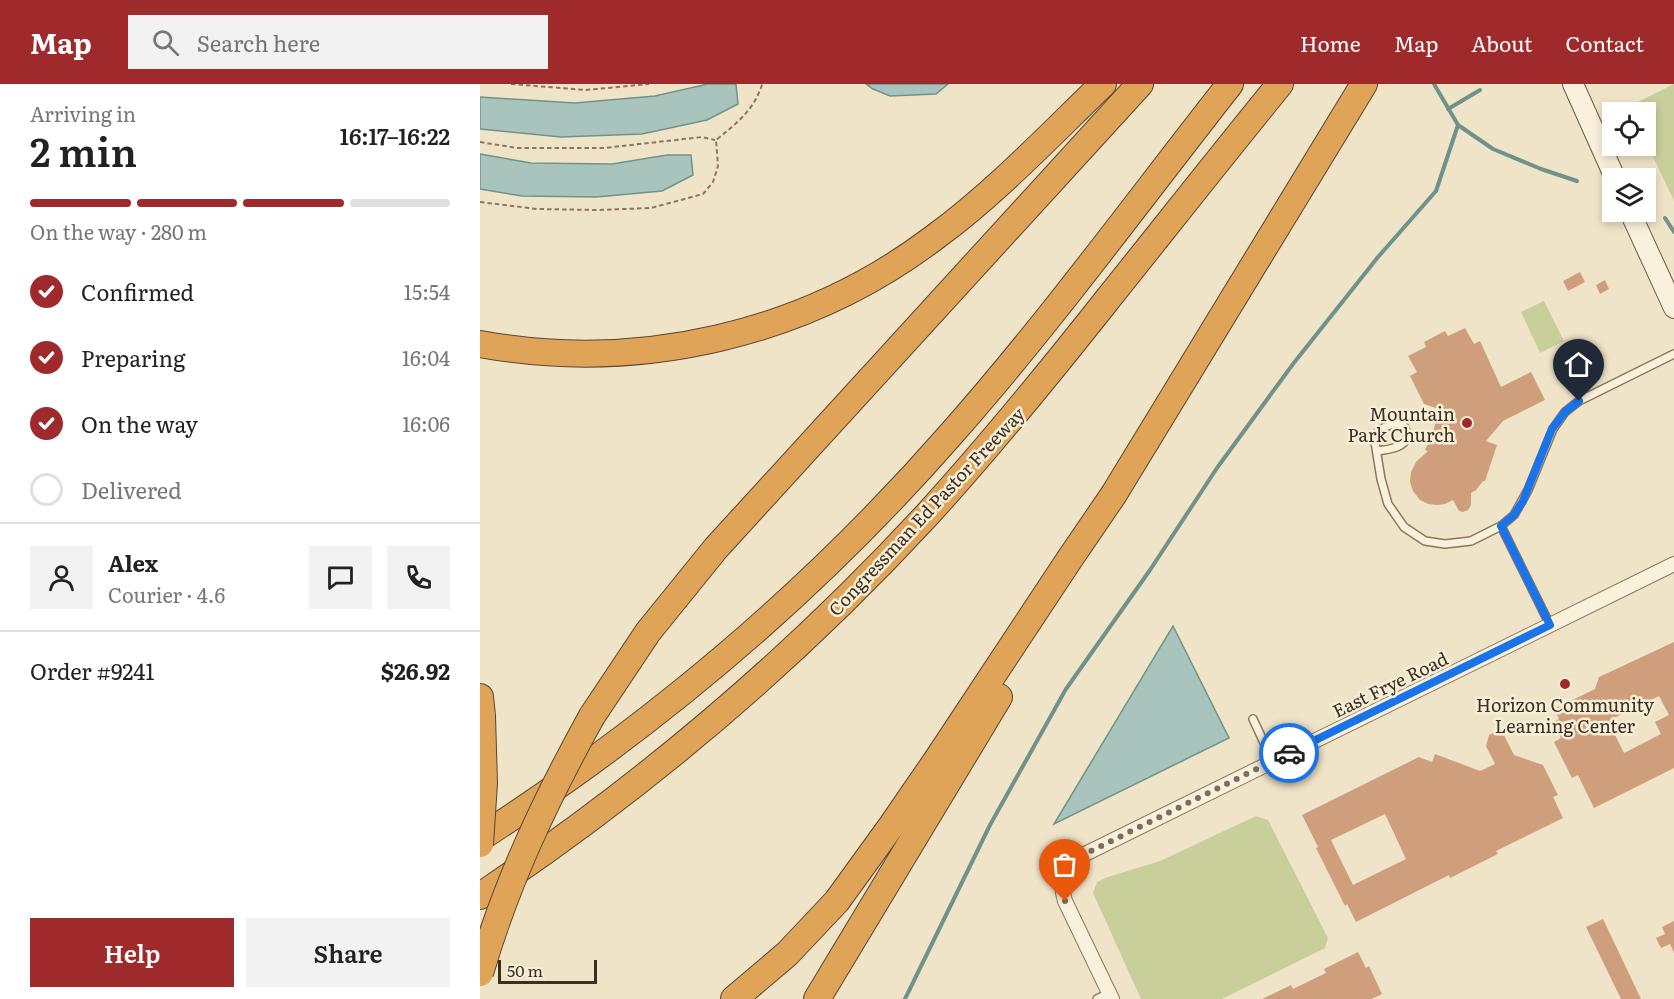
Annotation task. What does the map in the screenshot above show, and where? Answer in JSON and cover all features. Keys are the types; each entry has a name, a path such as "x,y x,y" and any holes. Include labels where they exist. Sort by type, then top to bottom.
{"highway":[{"path":"480,344 570,354 646,351 698,343 745,332 815,307 879,275 917,251 954,223 990,192 1103,84"},
{"path":"480,973 496,922 547,800 592,716 648,632 709,556 1140,84"},
{"name":"Congressman Ed Pastor Freeway","path":"480,838 580,770 669,704 780,608 850,541 951,435 982,399 1230,84"},
{"name":"Congressman Ed Pastor Freeway","path":"480,896 571,833 678,750 788,655 857,588 931,511 1002,430 1280,84"},
{"path":"734,999 805,936 850,883 938,758 1114,494 1364,84"},
{"path":"817,999 1078,567 1114,494"},
{"path":"480,844 484,783 481,706"}],"street":[{"path":"1573,84 1611,168"},
{"path":"1635,222 1674,308"},
{"name":"East Frye Road","path":"1106,997 1061,888 1068,864 1674,564"}],"lane":[{"path":"1377,451 1403,444 1408,436 1404,426 1398,423 1381,428 1374,436 1381,479 1388,504 1404,527 1425,542 1445,544 1471,541 1501,526 1514,515 1523,501 1552,429 1565,412 1579,401 1674,354"},
{"path":"1501,526 1550,625"},
{"path":"1253,719 1273,762"}],"path":[{"path":"511,84 586,90 649,84"},
{"path":"716,140 743,117 757,100 762,84"},
{"path":"480,142 517,148 604,148 702,137 716,140"},
{"path":"480,202 537,209 651,208 703,194 713,182 718,166 716,140"}],"green space":[{"path":"1674,84 1674,201 1653,156 1656,156 1656,102 1638,102"},
{"path":"1544,301 1564,341 1540,353 1521,312"},
{"path":"1256,816 1268,820 1328,938 1325,948 1222,999 1141,999 1093,893 1097,882 1160,861"}],"water":[{"path":"708,84 736,84 738,104 707,120 642,134 561,137 480,129 480,97 575,103 655,96"},
{"path":"866,84 948,84 936,94 890,96"},
{"path":"480,154 531,163 612,164 667,155 691,155 693,175 662,191 596,197 522,196 480,189"},
{"path":"1173,626 1229,738 1054,824"}],"building":[{"path":"1580,272 1585,282 1568,291 1563,281"},
{"path":"1605,280 1609,289 1600,294 1596,285"},
{"name":"Mountain Park Church","path":"1465,328 1474,344 1480,341 1501,387 1531,372 1545,400 1503,421 1486,441 1497,445 1485,481 1471,493 1471,505 1463,512 1459,511 1453,500 1445,504 1428,504 1420,500 1413,491 1410,482 1411,472 1416,462 1428,451 1425,450 1432,436 1439,409 1424,404 1410,376 1417,372 1408,356 1426,347 1424,342 1445,331 1448,336"},
{"path":"1674,642 1674,768 1594,808 1578,775 1572,778 1554,742 1561,738 1553,722 1559,719 1554,709 1595,689 1599,677","holes":["1659,696 1669,715 1655,722 1661,734 1624,753 1608,721"]},
{"path":"1501,729 1514,755 1543,765 1558,795 1553,797 1563,818 1496,851 1498,854 1450,878 1449,875 1356,922 1347,904 1345,906 1302,815 1419,757 1432,762 1435,754 1480,771 1495,764 1486,746 1489,735","holes":["1385,814 1406,859 1353,885 1331,840"]},
{"path":"1603,919 1641,999 1621,999 1586,927"},
{"path":"1674,921 1674,953 1670,944 1661,948 1656,938 1665,934 1662,927"},
{"path":"1358,952 1366,968 1369,966 1382,994 1372,999 1262,999 1291,985 1293,989 1326,973 1324,969"}],"waterway":[{"path":"905,999 990,825 1066,689 1150,570 1217,468 1293,364 1378,257 1436,191 1458,125 1434,84"},
{"path":"1448,109 1480,90"},
{"path":"1458,125 1493,149 1577,181"},
{"path":"1665,218 1674,232"}],"way so far":[{"path":"1065,901 1061,888 1068,864 1289,753"}],"place":[{"name":"Mountain Park Church","path":"1467,423"},
{"name":"Horizon Community Learning Center","path":"1565,684"}],"route":[{"path":"1289,753 1550,625 1501,526 1514,515 1523,501 1552,429 1565,412 1579,401"}]}
